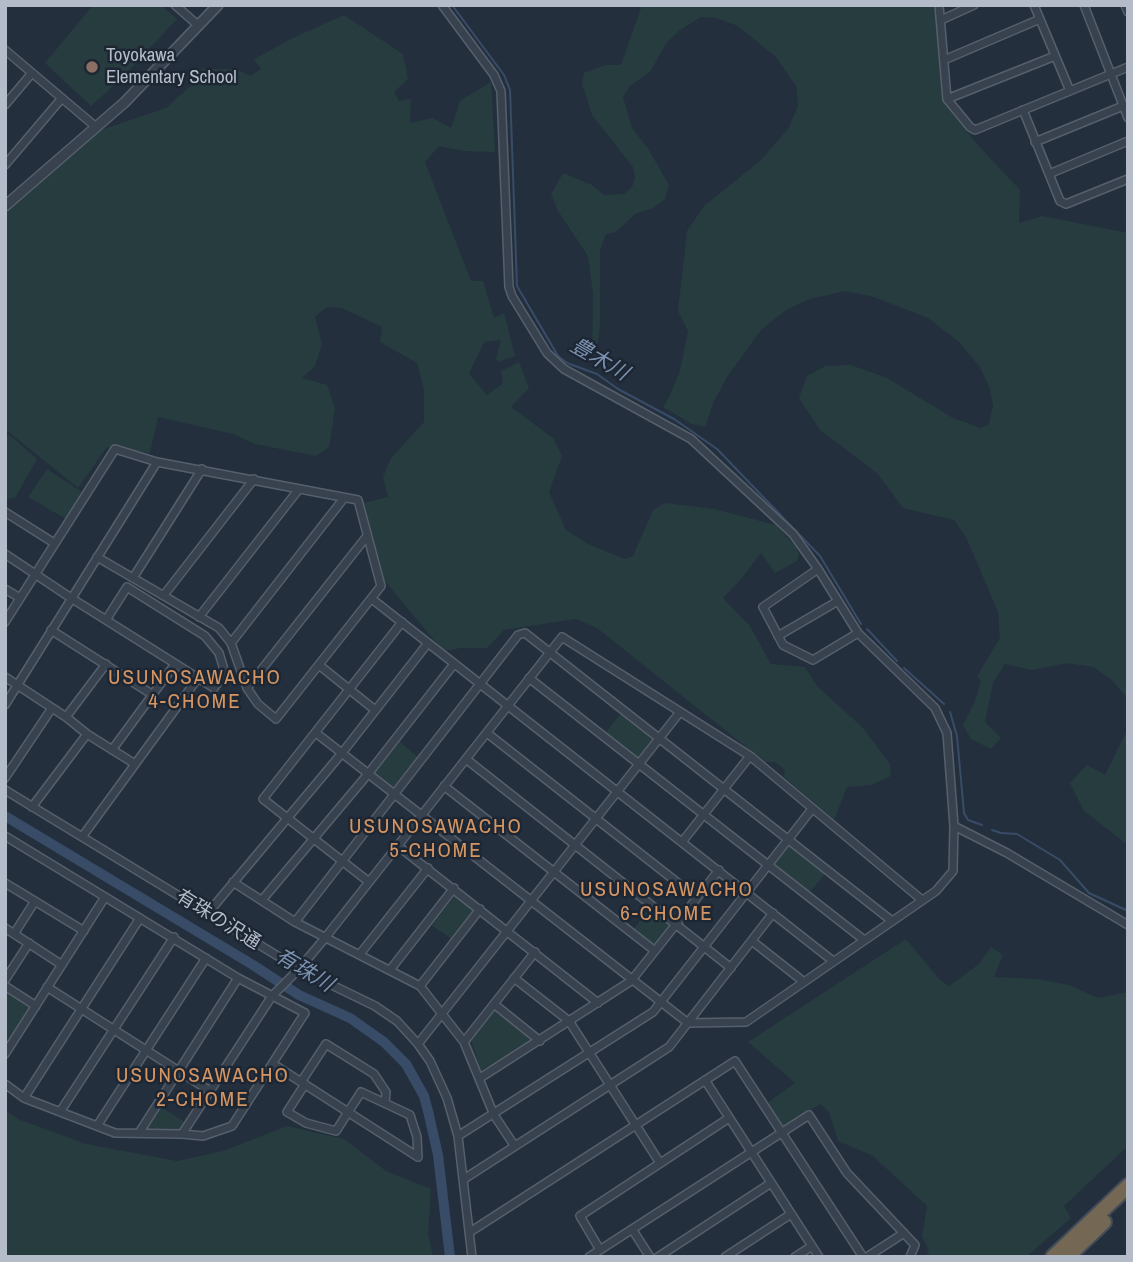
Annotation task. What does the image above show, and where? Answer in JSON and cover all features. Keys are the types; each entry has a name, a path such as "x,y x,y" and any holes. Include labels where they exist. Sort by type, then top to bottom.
{"highway":[{"path":"1053,1257 1128,1186"},
{"path":"1067,1257 1128,1199"}],"street":[{"path":"175,5 199,26"},
{"path":"5,206 125,102 218,5"},
{"path":"316,733 688,1023 746,1022 943,886 953,871 954,826 947,733 939,712 858,633 793,534 691,439 564,369 547,353 509,287 501,91 494,75 442,5"},
{"path":"939,5 947,99 975,130 1128,67"},
{"path":"941,20 974,5"},
{"path":"1034,5 1070,91"},
{"path":"1084,5 1128,118"},
{"path":"1125,5 1128,12"},
{"path":"944,60 1040,19"},
{"path":"5,50 96,127"},
{"path":"947,99 1055,56"},
{"path":"5,104 32,73"},
{"path":"5,165 62,98"},
{"path":"1035,142 1123,106"},
{"path":"1023,110 1060,201 1066,204 1128,179"},
{"path":"1049,174 1128,141"},
{"path":"5,622 115,449 157,461 358,500 381,586 276,719 258,704 247,688 231,643 219,628 97,556"},
{"path":"5,705 157,461"},
{"path":"133,578 202,469"},
{"path":"164,595 254,479"},
{"path":"199,617 299,489"},
{"path":"231,643 344,498"},
{"path":"5,512 54,543"},
{"path":"247,688 367,536"},
{"path":"5,554 35,575 175,664 214,688 225,673 219,653 205,636 127,587 106,620"},
{"path":"818,569 763,607 783,645 813,660 858,633"},
{"path":"5,589 20,598"},
{"path":"372,599 833,961"},
{"path":"778,636 838,601"},
{"path":"369,882 263,799 402,622"},
{"path":"51,629 153,695"},
{"path":"295,922 517,635 525,633 892,921"},
{"path":"182,1134 273,994 299,970 325,938 562,637 750,756 922,900"},
{"path":"208,913 342,753 428,643"},
{"path":"66,717 106,664"},
{"path":"112,750 175,664"},
{"path":"262,900 368,774 454,664"},
{"path":"319,665 375,710"},
{"path":"5,677 135,764"},
{"path":"82,837 198,678"},
{"path":"529,678 864,940"},
{"path":"5,778 52,708"},
{"path":"418,1044 680,712"},
{"path":"487,733 697,898"},
{"path":"32,807 87,734"},
{"path":"682,842 750,756"},
{"path":"466,760 731,968"},
{"path":"444,786 655,951"},
{"name":"有珠の沢通","path":"5,790 299,970 375,1006 397,1021 418,1044 439,1080 458,1136 472,1257"},
{"path":"458,1136 653,1012 812,809"},
{"path":"954,826 1007,853 1128,925"},
{"path":"5,836 238,978 305,1013 232,1126 203,1136 115,1133 24,1098 5,1084"},
{"path":"398,846 598,1003"},
{"path":"360,954 428,868"},
{"path":"480,1077 631,981 719,870"},
{"path":"233,882 295,922 420,986 464,1042 494,1115 514,1146"},
{"path":"5,883 84,931"},
{"path":"390,970 454,888"},
{"path":"5,1054 105,897"},
{"path":"14,934 35,901"},
{"path":"420,986 480,909"},
{"path":"464,1179 669,1047 773,914"},
{"path":"24,1098 141,918"},
{"path":"5,928 62,965"},
{"path":"60,1112 174,937"},
{"path":"752,941 804,982"},
{"path":"5,981 29,943"},
{"path":"464,1042 535,953"},
{"path":"97,1126 206,958"},
{"path":"139,1133 238,978"},
{"path":"514,978 569,1021 660,1163"},
{"path":"5,986 36,1006"},
{"path":"47,987 210,1091"},
{"path":"494,1004 540,1041"},
{"path":"273,1064 303,1083 348,1113 418,1157 417,1137 410,1115 361,1092 348,1113 336,1131 306,1124 287,1112 303,1083 326,1044 374,1074 386,1092 385,1103"},
{"path":"470,1232 735,1061 865,1257 904,1233"},
{"path":"705,1080 819,1257"},
{"path":"589,1257 809,1115 847,1173 915,1245 910,1257"},
{"path":"600,1250 579,1216 729,1118"},
{"path":"657,1257 771,1183"},
{"path":"725,1257 791,1214"},
{"path":"632,1228 650,1257"},
{"path":"795,1257 812,1246"}],"green space":[{"path":"93,5 161,5 177,19 120,80 91,106 45,63"},
{"path":"642,5 934,5 939,32 944,103 977,144 1020,190 1019,223 1042,216 1128,233 1128,699 1111,679 1093,667 1067,663 1032,670 1005,664 993,683 985,722 1001,738 991,749 971,739 963,725 981,681 977,676 1000,638 998,612 966,537 954,520 903,508 877,473 820,430 799,398 807,376 826,366 851,365 887,378 953,418 981,428 989,424 993,406 990,389 980,367 958,341 928,318 871,296 845,291 810,299 786,310 761,330 727,377 713,403 705,427 692,424 663,407 680,371 688,331 678,311 687,231 704,206 760,161 788,129 798,106 796,86 776,57 738,26 716,18 701,17 667,42 650,72 630,86 623,97 632,128 649,150 669,185 665,199 653,208 635,214 616,232 606,234 600,250 600,325 595,363 592,363 593,294 588,256 558,211 551,194 563,173 592,185 604,195 624,194 632,187 635,178 633,167 592,115 582,84 584,73 605,65 621,65"},
{"path":"344,15 403,54 408,79 394,92 399,101 411,99 410,123 432,118 451,128 460,101 491,82 495,152 464,151 439,146 425,162 471,281 483,281 494,318 504,313 515,356 498,362 496,358 501,340 484,342 469,374 487,395 503,383 501,371 519,362 529,388 511,407 553,438 562,456 549,492 566,530 590,545 625,559 633,556 653,510 665,503 714,509 776,525 797,548 797,561 775,573 761,553 723,598 750,626 771,664 805,667 817,686 863,728 890,764 891,776 871,785 847,787 834,820 784,777 785,770 775,762 765,762 597,628 576,619 504,630 487,648 443,651 384,580 364,503 388,497 383,477 391,458 424,422 424,390 417,363 380,342 382,327 342,308 327,307 315,317 322,344 315,366 302,378 327,385 335,408 329,447 316,456 255,444 233,434 158,417 150,453 107,447 78,488 5,429 5,210 86,135 166,108 197,80 202,69 236,69 250,76 261,69 254,59"},
{"path":"5,435 11,436 37,459 15,498 5,499"},
{"path":"47,469 82,492 66,519 28,497"},
{"path":"622,712 654,739 639,757 606,732"},
{"path":"1128,728 1128,845 1084,811 1070,783 1087,765 1105,775"},
{"path":"399,741 418,757 392,787 374,774 374,771"},
{"path":"789,843 826,873 809,893 773,864"},
{"path":"456,895 474,909 474,912 452,939 431,925"},
{"path":"650,908 671,924 657,945 633,930"},
{"path":"906,939 939,979 949,986 979,964 991,947 1003,955 994,977 1037,979 1069,985 1098,998 1128,992 1128,1146 1064,1206 1071,1218 1026,1257 925,1257 929,1251 922,1236 927,1206 873,1156 838,1141 829,1112 820,1104 782,1126 767,1103 795,1083 748,1042"},
{"path":"5,990 30,1008 5,1046"},
{"path":"496,1009 533,1038 533,1041 481,1070 471,1040"},
{"path":"159,1106 185,1122 180,1130 148,1129 146,1126"},
{"path":"5,1110 18,1119 86,1144 177,1161 223,1151 287,1126 344,1139 386,1171 431,1189 428,1234 433,1257 5,1257"}],"waterway":[{"name":"豊木川","path":"452,5 504,75 510,90 517,286 558,356 567,363 597,374 618,389 674,419 717,449 820,556 861,624"},
{"name":"豊木川","path":"867,629 897,661"},
{"name":"豊木川","path":"904,668 944,704"},
{"name":"豊木川","path":"950,712 957,736 964,813 968,820 982,825"},
{"name":"有珠川","path":"5,816 299,995 350,1018 384,1042 406,1064 424,1096 438,1155 450,1257"},
{"name":"豊木川","path":"992,830 1017,834 1060,860 1089,893 1128,911"}],"place":[{"name":"Toyokawa Elementary School","path":"92,67"}],"district":[{"name":"USUNOSAWACHO 4-CHOME","path":"195,690"},
{"name":"USUNOSAWACHO 5-CHOME","path":"436,839"},
{"name":"USUNOSAWACHO 6-CHOME","path":"667,902"},
{"name":"USUNOSAWACHO 2-CHOME","path":"203,1088"}]}
